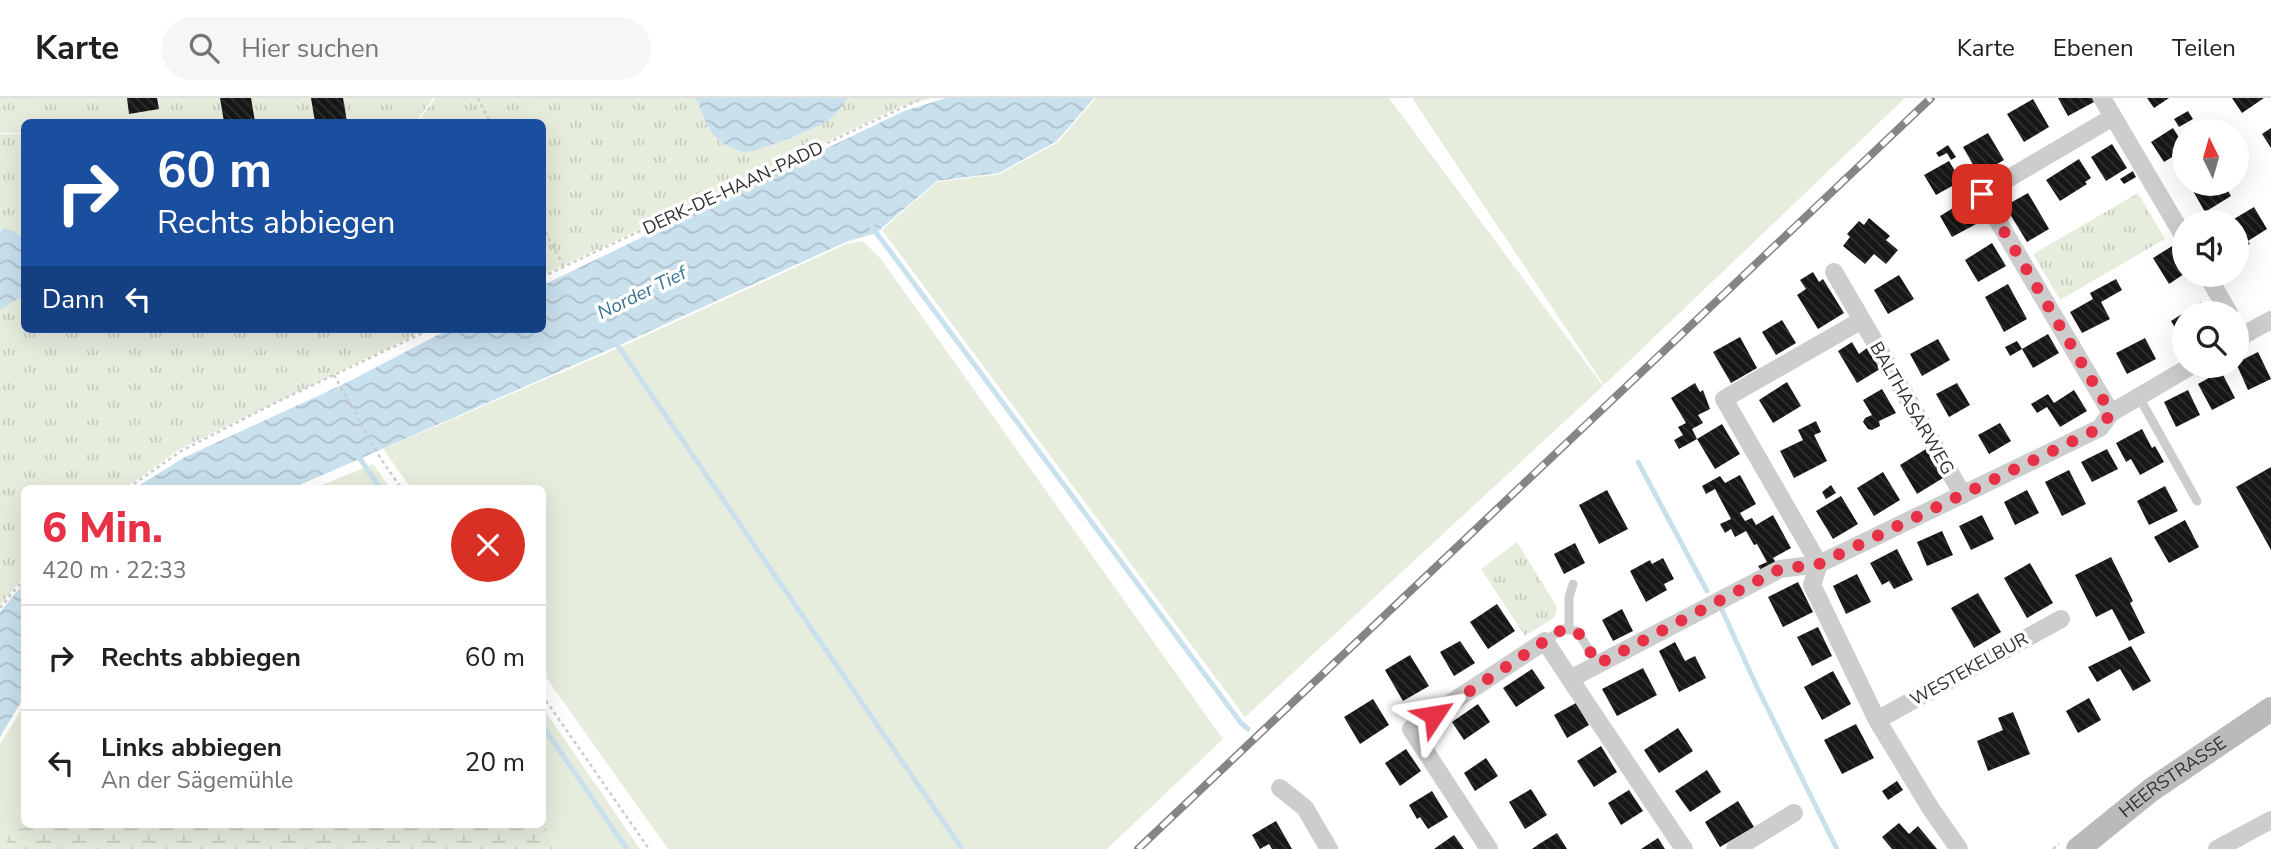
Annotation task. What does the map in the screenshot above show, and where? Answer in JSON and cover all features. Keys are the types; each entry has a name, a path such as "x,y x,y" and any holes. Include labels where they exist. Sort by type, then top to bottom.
{"street":[{"path":"2102,98 2172,217"},
{"path":"2111,413 1982,194 2113,117"},
{"name":"BALTHASARWEG","path":"1834,272 1963,495"},
{"path":"1862,320 1724,400 1819,564 1812,584 1877,720 1931,809 1959,849"},
{"path":"2249,329 2271,320"},
{"path":"1570,679 1780,569 1819,564 2100,428 2111,413 2172,377"},
{"name":"WESTEKELBUR","path":"1877,720 2061,619"},
{"path":"1489,849 1411,729 1545,641 1684,849"},
{"name":"HEERSTRASSE","path":"2078,849 2151,790 2271,709"},
{"path":"1280,788 1305,807 1329,849"},
{"path":"1735,849 1794,813"},
{"path":"2217,849 2271,820"}],"lane":[{"path":"2139,397 2197,501"},
{"path":"1569,629 1569,597 1573,584"},
{"path":"1545,641 1563,629 1577,631 1598,664"}],"path":[{"path":"478,98 488,119"},
{"name":"DERK-DE-HAAN-PADD","path":"546,275 923,98"},
{"path":"546,233 565,267"},
{"path":"132,485 181,451 423,333"},
{"path":"334,375 381,459 399,485"},
{"path":"0,608 21,583"},
{"path":"546,701 649,849"}],"green space":[{"path":"0,98 433,98 418,119 21,119 21,133 0,133"},
{"path":"435,98 695,98 707,125 719,140 737,150 749,152 826,122 848,98 932,98 902,106 546,274 546,119 420,119"},
{"path":"1096,98 1389,98 1603,386 1245,717 882,230 937,182 1000,174 1058,142"},
{"path":"1412,98 1905,98 1604,385"},
{"path":"0,134 21,134 21,237 3,228 0,231"},
{"path":"2138,193 2165,239 2060,300 2033,254"},
{"path":"863,241 880,258 1223,739 1107,849 668,849 546,677 546,485 409,485 383,449 623,346 846,244"},
{"path":"21,297 21,333 419,333 180,449 129,485 21,485 21,580 0,605 0,310"},
{"path":"373,464 388,485 322,485"},
{"path":"1517,542 1557,607 1555,617 1525,636 1481,569"},
{"path":"21,710 21,806 4,849 0,849 0,744"},
{"path":"546,712 640,849 560,849 546,828"},
{"path":"21,806 21,828 546,828 560,849 4,849"}],"water":[{"path":"695,98 848,98 826,122 771,145 743,152 714,135"},
{"name":"Norder Tief","path":"946,98 1094,98 1057,141 999,173 937,181 876,233 846,242 622,344 300,485 140,485 185,457 348,382 441,333 546,333 546,284 904,111"},
{"path":"3,228 21,237 21,297 0,310 0,232"},
{"path":"21,587 21,702 0,737 0,612"}],"building":[{"path":"127,98 157,98 159,109 129,114"},
{"path":"220,98 251,98 254,119 224,119"},
{"path":"311,98 343,98 346,119 314,119"},
{"path":"2058,98 2092,98 2094,102 2068,116"},
{"path":"2147,98 2169,98 2154,108"},
{"path":"2232,98 2264,98 2242,113"},
{"path":"2033,99 2049,127 2024,142 2007,114"},
{"path":"2188,111 2193,119 2174,119"},
{"path":"2271,128 2271,148 2262,134"},
{"path":"2172,129 2172,157 2164,162 2151,142"},
{"path":"1988,133 2004,160 1979,175 1963,147"},
{"path":"2112,144 2127,168 2106,181 2091,157"},
{"path":"1948,145 1956,157 1951,160 1947,153 1939,157 1936,153"},
{"path":"2079,159 2091,178 2085,182 2087,184 2060,201 2046,180"},
{"path":"1949,161 1961,181 1936,195 1924,175"},
{"path":"2133,171 2136,177 2124,184 2120,179"},
{"path":"2028,193 2049,229 2027,242 2005,206"},
{"path":"2196,196 2231,196 2208,210 2204,210"},
{"path":"1963,202 1976,224 1952,237 1940,216"},
{"path":"2254,207 2267,229 2249,240 2249,210"},
{"path":"1869,218 1890,236 1886,240 1898,250 1886,264 1874,254 1865,264 1843,246 1850,237 1847,234 1859,221 1864,225"},
{"path":"1992,243 2006,266 1978,282 1965,260"},
{"path":"2172,246 2172,282 2169,284 2153,258"},
{"path":"1813,272 1819,282 1823,279 1844,313 1818,329 1797,295 1806,289 1800,280"},
{"path":"1899,275 1914,299 1888,314 1874,290"},
{"path":"2116,279 2122,290 2101,302 2110,319 2082,333 2070,312 2093,299 2090,293"},
{"path":"2008,284 2027,319 2004,332 1985,297"},
{"path":"1782,320 1796,343 1776,355 1762,332"},
{"path":"2048,334 2059,353 2033,368 2022,349"},
{"path":"1740,337 1757,368 1731,383 1713,352"},
{"path":"2145,338 2156,359 2127,374 2116,353"},
{"path":"1938,339 1950,360 1922,376 1910,354"},
{"path":"2017,341 2022,349 2010,356 2005,347"},
{"path":"1852,342 1859,354 1867,348 1880,369 1857,383 1838,351"},
{"path":"2258,352 2271,379 2248,390 2243,378 2249,378 2249,356"},
{"path":"2209,378 2225,378 2235,398 2212,410 2198,384"},
{"path":"1787,382 1801,406 1773,423 1759,400"},
{"path":"1695,383 1700,392 1703,390 1710,409 1698,415 1703,423 1692,429 1697,439 1679,449 1674,440 1683,435 1678,427 1686,423 1671,398"},
{"path":"1957,383 1970,405 1949,417 1936,394"},
{"path":"1882,389 1896,413 1879,421 1880,426 1868,429 1863,422 1872,415 1863,400"},
{"path":"2074,390 2087,411 2060,427 2047,407 2037,413 2031,404 2048,394 2054,403"},
{"path":"2188,390 2200,415 2176,427 2164,402"},
{"path":"1816,421 1821,432 1814,435 1827,461 1794,478 1780,451 1803,440 1798,430"},
{"path":"2000,423 2011,441 1989,454 1978,435"},
{"path":"1722,424 1740,454 1715,469 1697,439"},
{"path":"2142,429 2152,448 2155,446 2164,462 2140,475 2131,459 2126,462 2116,443"},
{"path":"1926,449 1943,478 1917,494 1900,465"},
{"path":"2107,449 2118,469 2092,482 2081,462"},
{"path":"2271,467 2271,550 2236,487"},
{"path":"2069,470 2086,504 2062,516 2045,482"},
{"path":"1883,472 1900,500 1874,516 1857,488"},
{"path":"1740,475 1756,504 1740,513 1745,521 1752,518 1756,525 1773,515 1791,548 1773,558 1777,564 1762,572 1758,566 1767,562 1757,544 1754,545 1746,531 1735,537 1731,529 1725,533 1720,524 1731,519 1715,489 1706,494 1702,486 1720,476 1725,483"},
{"path":"1831,485 1836,493 1826,499 1822,492"},
{"path":"2165,486 2178,511 2149,525 2137,501"},
{"path":"1607,490 1628,529 1599,544 1579,505"},
{"path":"2027,490 2039,513 2015,525 2004,502"},
{"path":"1841,496 1858,524 1833,539 1816,511"},
{"path":"1982,515 1994,539 1971,550 1959,526"},
{"path":"2185,520 2199,547 2169,563 2154,537"},
{"path":"1942,531 1953,555 1927,566 1917,542"},
{"path":"1575,543 1585,563 1564,574 1554,554"},
{"path":"1897,549 1913,580 1894,589 1889,581 1882,585 1870,563"},
{"path":"2111,557 2133,601 2130,603 2145,633 2129,641 2112,609 2096,617 2075,575"},
{"path":"1663,558 1674,579 1664,584 1667,590 1646,602 1630,571 1650,560 1652,564"},
{"path":"2030,563 2053,603 2027,618 2004,578"},
{"path":"1857,574 1871,602 1846,614 1833,586"},
{"path":"1798,582 1813,612 1783,627 1768,597"},
{"path":"1978,593 2001,632 1974,648 1951,608"},
{"path":"1497,604 1515,631 1488,649 1470,622"},
{"path":"1622,609 1633,631 1613,641 1602,620"},
{"path":"1818,627 1832,656 1812,666 1797,637"},
{"path":"1460,641 1475,663 1454,676 1440,652"},
{"path":"1675,642 1685,661 1695,656 1706,678 1679,692 1659,651"},
{"path":"2131,646 2151,681 2133,691 2120,669 2097,682 2088,667"},
{"path":"1410,655 1429,686 1403,701 1385,670"},
{"path":"1643,668 1657,695 1617,716 1602,689"},
{"path":"1532,669 1545,688 1516,707 1503,688"},
{"path":"1833,671 1851,704 1822,720 1804,687"},
{"path":"2089,698 2101,720 2078,733 2066,711"},
{"path":"1373,699 1389,725 1360,744 1344,717"},
{"path":"1576,703 1589,725 1567,738 1554,715"},
{"path":"1478,704 1490,722 1464,740 1452,722"},
{"path":"2013,712 2030,754 1988,771 1977,741 2003,730 1998,718"},
{"path":"1856,724 1874,758 1842,774 1824,740"},
{"path":"1678,728 1693,751 1659,773 1644,750"},
{"path":"1601,746 1617,772 1594,787 1577,761"},
{"path":"1406,749 1421,771 1400,786 1385,763"},
{"path":"1486,758 1498,776 1475,791 1464,773"},
{"path":"1707,770 1721,792 1690,812 1675,791"},
{"path":"1897,781 1903,790 1888,800 1882,791"},
{"path":"1531,789 1547,815 1525,829 1509,802"},
{"path":"1629,790 1643,811 1621,825 1608,803"},
{"path":"1432,791 1448,817 1428,829 1420,817 1417,819 1409,805"},
{"path":"1738,801 1754,827 1720,847 1705,822"},
{"path":"1276,821 1292,849 1272,849 1269,844 1260,849 1252,835"},
{"path":"1899,823 1909,834 1918,826 1937,849 1892,849 1882,837"},
{"path":"1557,833 1567,849 1532,849 1539,844"},
{"path":"1454,835 1464,849 1434,849"},
{"path":"1658,838 1665,849 1641,849"}],"waterway":[{"path":"872,227 1248,729"},
{"path":"614,340 962,849"},
{"path":"356,453 378,485"},
{"path":"1638,462 1707,591"},
{"path":"1722,610 1837,849"},
{"path":"546,731 627,849"}],"railway":[{"path":"1138,849 1931,98"}],"route":[{"path":"1434,715 1563,629 1577,631 1598,664 1780,569 1819,564 2100,428 2111,413 1982,194"}]}
